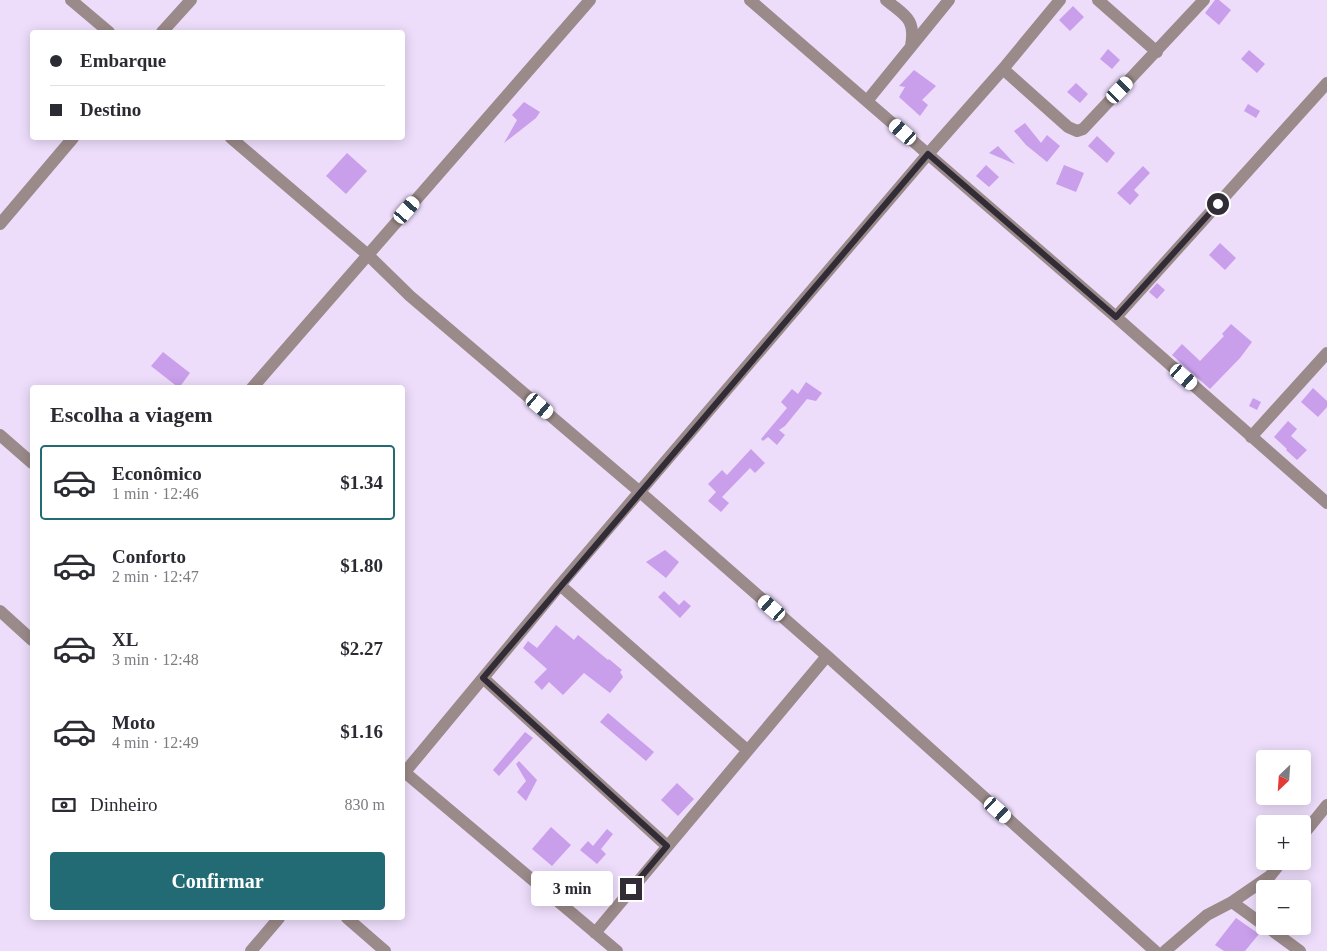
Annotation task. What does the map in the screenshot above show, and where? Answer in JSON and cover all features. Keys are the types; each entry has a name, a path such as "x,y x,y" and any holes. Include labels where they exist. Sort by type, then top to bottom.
{"street":[{"path":"71,0 107,30"},
{"path":"164,30 191,0"},
{"path":"255,385 590,0"},
{"path":"750,0 1116,317 1327,503"},
{"path":"886,0 910,20 913,33 911,46"},
{"path":"866,101 950,0"},
{"path":"405,770 1060,0"},
{"path":"1098,0 1157,52"},
{"path":"1003,69 1068,127 1077,131 1083,129 1204,0"},
{"path":"910,20 937,16"},
{"path":"1116,317 1327,83"},
{"path":"0,224 71,140"},
{"path":"233,140 368,256 410,296 640,492 827,656 1155,951"},
{"path":"1252,437 1327,352"},
{"path":"0,435 30,461"},
{"path":"560,586 747,750"},
{"path":"0,611 30,638"},
{"path":"595,933 827,656"},
{"path":"483,678 667,846"},
{"path":"405,772 617,951"},
{"path":"1311,825 1327,805"},
{"path":"1165,951 1207,915 1232,902 1270,876 1275,870"},
{"path":"1232,902 1256,919"},
{"path":"251,951 277,920"},
{"path":"349,920 385,951"},
{"path":"1278,935 1300,951"}],"building":[{"path":"1215,0 1219,0 1231,10 1219,25 1205,13"},
{"path":"1073,6 1084,17 1070,31 1059,20"},
{"path":"1108,49 1120,60 1112,69 1100,59"},
{"path":"1249,50 1265,64 1257,73 1241,59"},
{"path":"914,70 936,86 922,100 928,105 920,116 899,97 905,87 899,86"},
{"path":"1076,83 1088,94 1080,103 1067,92"},
{"path":"524,102 540,112 536,118 504,143 517,120 512,115"},
{"path":"1248,104 1260,111 1256,118 1244,111"},
{"path":"1025,123 1041,143 1047,135 1060,146 1047,162 1026,145 1014,131"},
{"path":"1097,136 1115,153 1107,163 1088,146"},
{"path":"998,146 1015,164 989,153"},
{"path":"347,153 367,171 346,194 326,176"},
{"path":"986,165 999,177 989,187 976,176"},
{"path":"1064,165 1084,173 1076,192 1056,184"},
{"path":"1143,166 1150,173 1134,190 1139,195 1130,205 1117,193"},
{"path":"1220,243 1236,258 1225,270 1209,255"},
{"path":"1157,283 1165,290 1157,299 1149,292"},
{"path":"1231,324 1252,342 1240,358 1210,389 1172,355 1182,344 1200,361 1224,336 1222,334"},
{"path":"163,352 190,373 181,385 175,385 151,366"},
{"path":"806,382 822,393 816,401 807,399 785,426 779,430 785,435 777,445 768,437 763,441 761,439 787,408 781,402 792,389 798,394"},
{"path":"1313,388 1327,401 1327,407 1318,417 1301,402"},
{"path":"1253,398 1261,402 1257,410 1249,406"},
{"path":"1288,421 1297,429 1291,436 1307,450 1297,460 1274,437"},
{"path":"751,449 765,463 755,473 750,468 722,497 729,503 721,512 708,501 716,492 708,484 722,470 727,475"},
{"path":"665,550 679,562 666,578 646,562"},
{"path":"664,591 679,605 684,600 691,606 680,618 658,597"},
{"path":"556,625 574,640 578,635 622,670 620,672 623,677 610,693 584,673 563,695 549,682 542,690 534,682 547,669 523,648 528,641 537,648"},
{"path":"608,713 654,752 646,761 600,722"},
{"path":"525,732 533,738 499,776 493,770"},
{"path":"519,761 537,780 526,801 517,792 526,781 516,764"},
{"path":"677,783 694,799 678,816 661,800"},
{"path":"551,827 571,845 552,866 532,849"},
{"path":"607,829 613,834 601,849 606,854 597,864 580,850 588,841 593,846"},
{"path":"1236,918 1258,935 1245,951 1224,951 1215,945"}],"route":[{"path":"631,889 667,846 483,678 928,154 1116,317 1218,204"}]}
